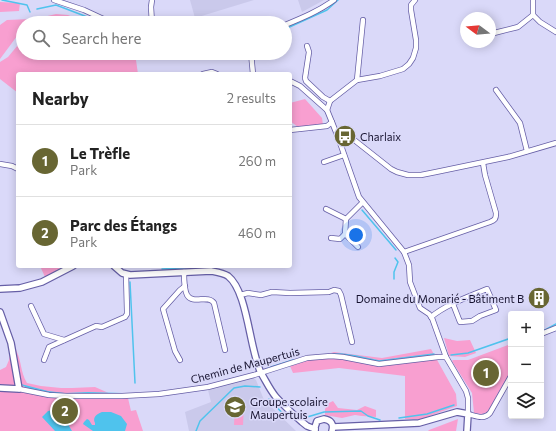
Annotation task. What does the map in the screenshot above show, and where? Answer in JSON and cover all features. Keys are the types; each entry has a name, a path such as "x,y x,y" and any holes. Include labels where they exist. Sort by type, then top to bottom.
{"street":[{"path":"54,0 97,16"},
{"path":"152,0 152,16"},
{"path":"292,22 324,7 334,0"},
{"path":"327,110 330,101 357,80 380,76 403,69 409,64 413,58 416,48 411,10 412,5 416,0"},
{"path":"496,32 518,27 533,15 533,0"},
{"path":"533,15 540,22 556,32"},
{"path":"357,80 363,20"},
{"path":"307,46 309,52 305,78 306,81 323,97 330,101"},
{"path":"252,60 253,72"},
{"path":"292,82 300,86 327,110 362,203 404,252 409,265 410,282 420,308 431,317 446,357 466,391 468,398 467,431"},
{"path":"496,90 520,123 527,151"},
{"path":"318,102 323,97"},
{"path":"292,130 327,126 332,122"},
{"path":"338,137 345,136 353,139 391,169 408,175 436,172 483,163 556,143"},
{"path":"324,162 344,155"},
{"path":"404,252 458,234 490,222 496,218 483,163"},
{"path":"0,164 16,168"},
{"path":"331,238 340,239 345,234 346,219 362,203"},
{"path":"326,209 346,219"},
{"path":"345,234 358,247"},
{"path":"0,289 20,288 42,282 68,268"},
{"path":"116,268 126,274 132,275 211,271 220,272 228,276 236,286 240,295 246,314 251,342 261,372 276,397 302,422 315,430 318,421 324,418 330,421 333,429 419,423 458,412 484,417 488,416 508,381"},
{"path":"184,272 186,294 190,298 210,299 214,303 225,350"},
{"path":"44,360 49,347 96,326 102,327 125,317 127,314 126,274"},
{"path":"180,360 175,351 163,309 185,286"},
{"path":"431,317 453,304 488,289 496,310 480,316 472,321 460,322 453,304"},
{"path":"240,295 248,293 261,295 272,292 298,293 329,292 334,290 339,291 352,342"},
{"path":"31,306 44,334 64,340"},
{"path":"0,312 11,343 18,386"},
{"path":"544,333 556,328"},
{"name":"Chemin de Maupertuis","path":"0,388 18,386 49,395 67,396 159,394 208,387 307,358 331,356 343,357 379,364 446,357"}],"shaded area":[{"path":"190,0 254,0 202,16 194,16"},
{"path":"298,0 324,0 302,12"},
{"path":"0,2 20,3 19,11 0,12"},
{"path":"56,14 70,16 48,16"},
{"path":"7,20 16,20 16,37 0,59 0,25"},
{"path":"16,47 16,60 136,60 138,72 16,72 16,91 0,79 0,62 8,57"},
{"path":"305,99 322,118 323,125 298,127 292,122 292,102"},
{"path":"41,268 61,268 45,277"},
{"path":"444,338 457,341 470,340 476,353 465,357 449,356"},
{"path":"508,345 508,376 488,411 483,414 474,413 472,393 452,361 468,360"},
{"path":"431,349 456,394 457,406 421,419 405,419 405,376 339,368 293,373 290,366 334,352 382,358"},
{"path":"16,350 27,383 61,388 95,387 120,398 128,398 131,411 136,410 143,431 0,431 0,370 6,367 10,353"},
{"name":"Groupe scolaire Maupertuis","path":"252,377 256,380 264,400 296,431 189,431 185,412 211,402 208,390"},
{"path":"333,401 338,408 357,410 365,406 376,410 376,417 355,415 342,418 325,415 325,409 329,403"},
{"path":"235,404 244,404 243,425 234,425"},
{"path":"458,419 456,431 428,431 429,430"}],"water":[{"path":"21,384 48,391 65,393 88,392 123,394 48,393 33,390"},
{"path":"64,408 72,414 69,426 72,431 55,431 42,417 48,411"},
{"path":"102,412 111,412 121,416 127,424 125,431 93,431 83,424 87,419 92,425 95,425 95,417"}],"waterway":[{"path":"2,0 27,5 30,12"},
{"path":"292,26 327,10 338,0"},
{"path":"37,9 56,5 85,16"},
{"path":"362,210 396,250"},
{"path":"394,279 394,272 398,262 395,258"},
{"path":"162,269 180,268"},
{"path":"130,282 135,383"},
{"path":"544,330 556,324"},
{"path":"451,355 468,353 508,339"},
{"path":"333,354 356,356 379,361 434,354"},
{"path":"268,368 293,360"},
{"path":"196,431 200,421 234,388 245,386 260,387"},
{"path":"269,399 287,418"},
{"path":"399,418 427,414 454,405"},
{"path":"304,418 324,412 361,411 368,416 380,420"}],"place":[{"name":"Charlaix","path":"345,136"},
{"name":"Domaine du Monarié - Bâtiment B","path":"539,298"},
{"name":"Le Trèfle","path":"486,373"},
{"name":"Groupe scolaire Maupertuis","path":"235,407"},
{"name":"Parc des Étangs","path":"65,411"}]}
